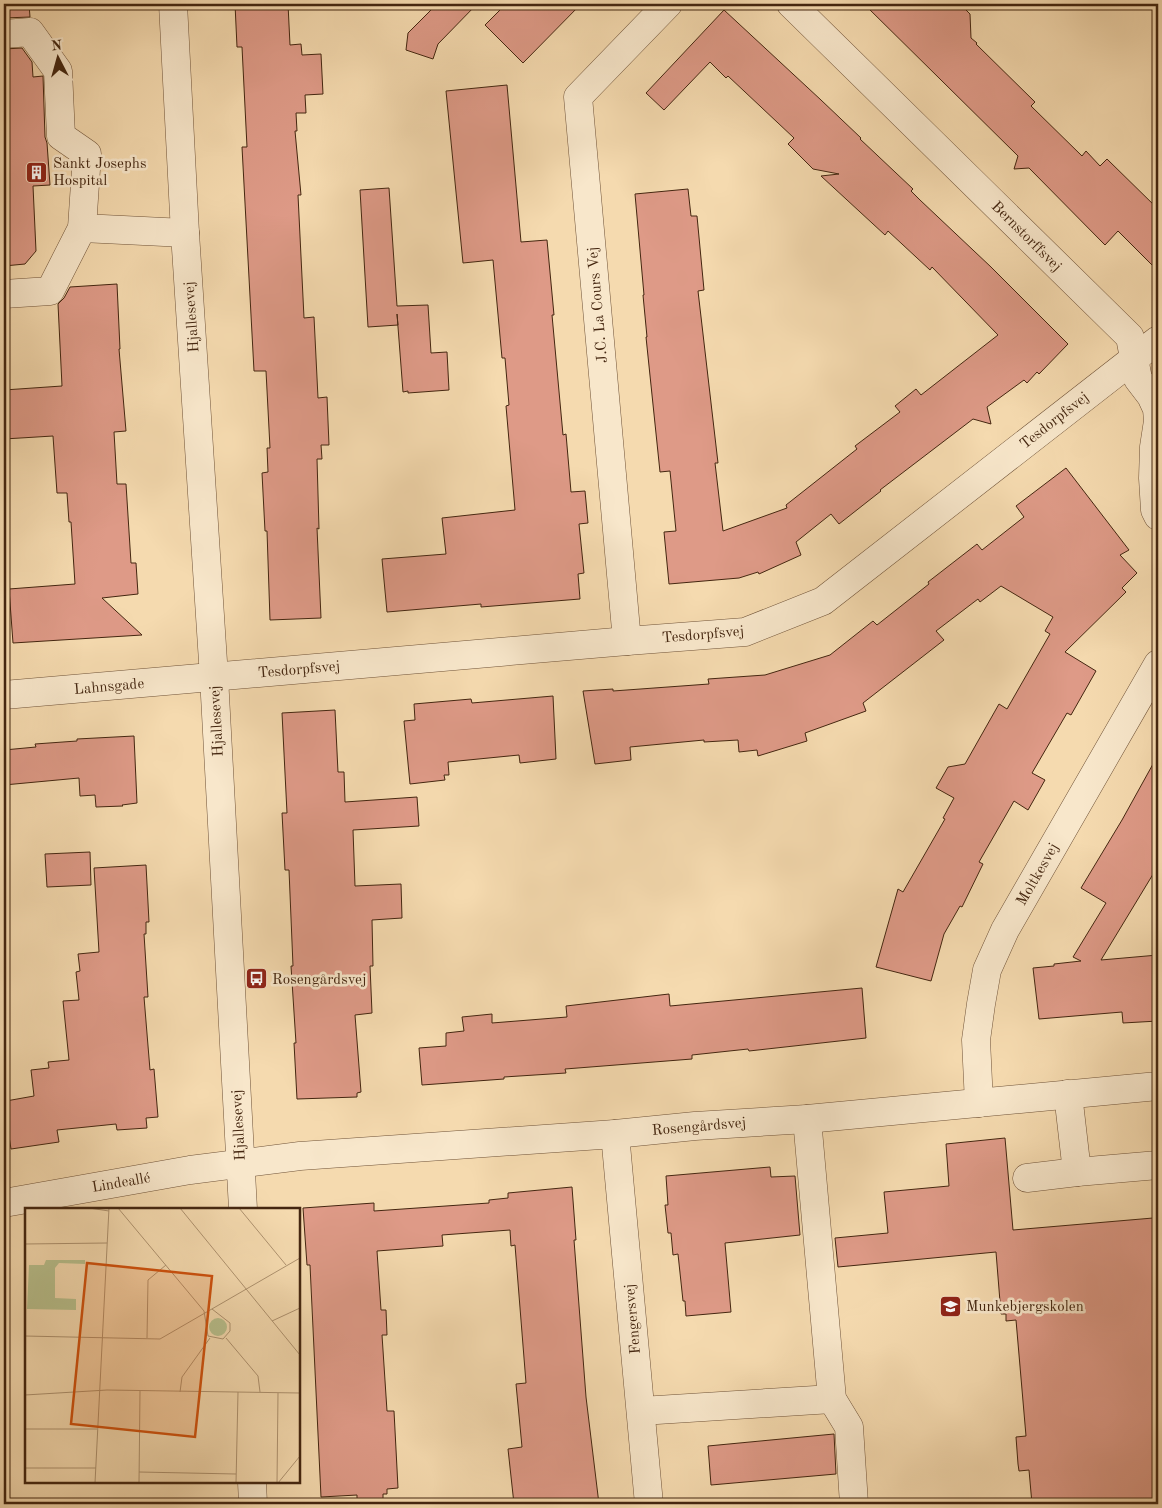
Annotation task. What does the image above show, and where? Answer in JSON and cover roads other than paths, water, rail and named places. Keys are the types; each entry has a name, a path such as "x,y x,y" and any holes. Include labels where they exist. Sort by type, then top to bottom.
{"street":[{"name":"Hjallesevej","path":"173,4 214,677 243,1208"},
{"name":"J.C. La Cours Vej","path":"627,641 578,98 668,4"},
{"name":"Bernstorffsvej","path":"792,4 1130,337 1138,379 1151,396 1158,421 1154,446 1153,478 1155,510 1158,516"},
{"path":"4,34 30,32 58,71 61,136 87,154 82,228 50,291 4,294"},
{"path":"82,228 186,233"},
{"name":"Tesdorpfsvej","path":"214,677 745,632 823,601 1158,340"},
{"name":"Moltkesvej","path":"979,1103 976,1040 987,970 1005,930 1158,664"},
{"name":"Lahnsgade","path":"4,694 214,677"},
{"name":"Rosengårdsvej","path":"240,1163 300,1156 807,1119 1158,1086"},
{"path":"1068,1094 1077,1172"},
{"path":"807,1119 832,1399 849,1428 854,1504"},
{"name":"Fengersvej","path":"614,1134 649,1504"},
{"name":"Lindeallé","path":"4,1203 240,1163"},
{"path":"1027,1178 1158,1165"},
{"path":"641,1411 832,1399"},
{"path":"252,1483 253,1504"}],"place":[{"name":"Sankt Josephs Hospital","path":"37,172"},
{"name":"Rosengårdsvej","path":"256,979"},
{"name":"Munkebjergskolen","path":"950,1306"}]}
